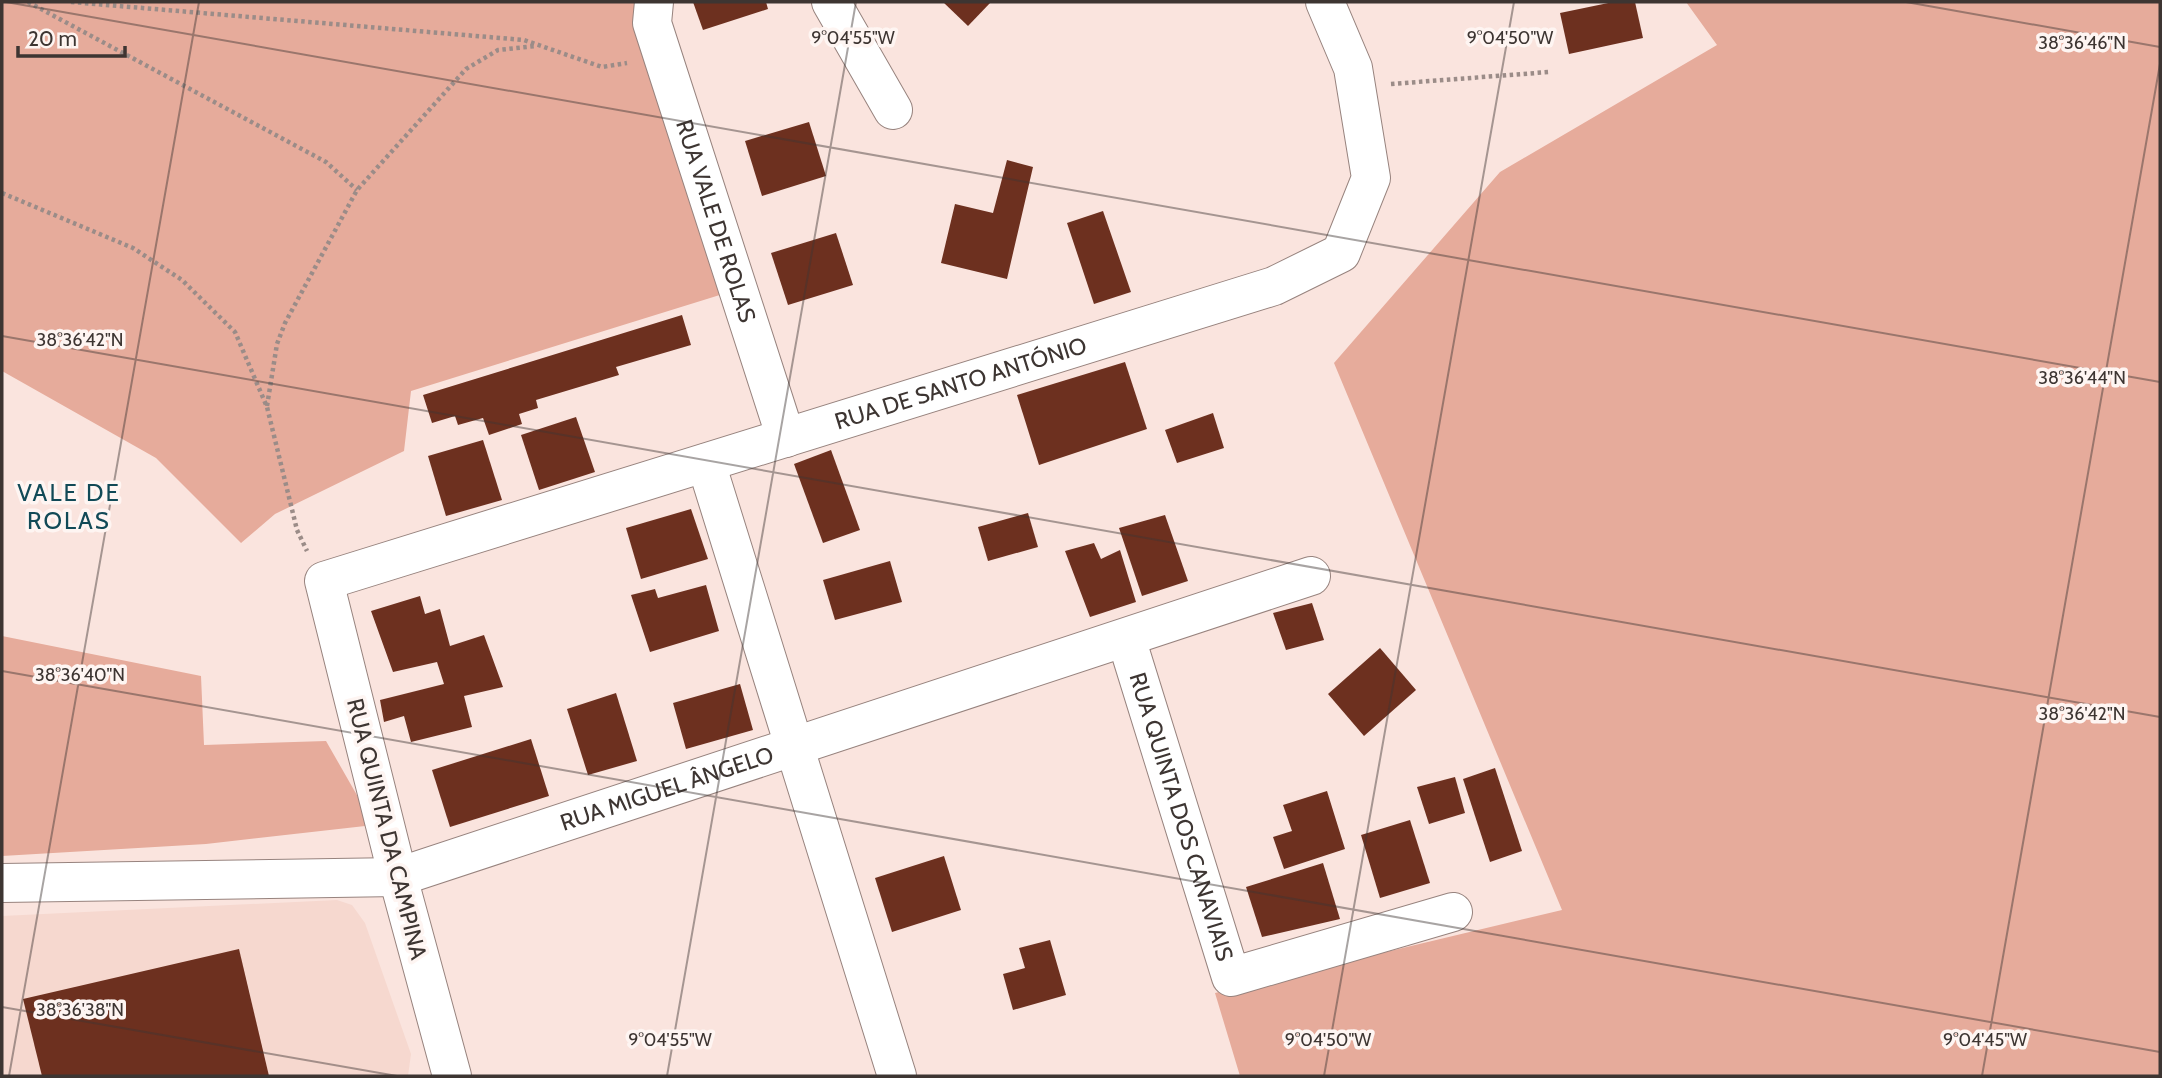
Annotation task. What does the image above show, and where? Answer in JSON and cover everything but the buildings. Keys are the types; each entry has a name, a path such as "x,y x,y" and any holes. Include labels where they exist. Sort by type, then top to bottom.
{"street":[{"name":"RUA VALE DE ROLAS","path":"654,2 652,23 786,438"},
{"path":"831,2 893,110"},
{"name":"RUA DE SANTO ANTÓNIO","path":"324,581 1273,286 1340,253 1371,178 1353,68 1325,2"},
{"path":"706,463 897,1076"},
{"name":"RUA MIGUEL ÂNGELO","path":"2,883 398,877 1311,576"},
{"name":"RUA QUINTA DA CAMPINA","path":"324,581 398,877 452,1076"},
{"name":"RUA QUINTA DOS CANAVIAIS","path":"1126,638 1231,977 1453,912"}],"path":[{"path":"28,2 326,162 357,190"},
{"path":"71,2 524,40 602,67 663,57"},
{"path":"267,407 277,344 285,323 357,190 466,69 498,50 538,45"},
{"path":"1356,87 1549,72"},
{"path":"2,193 133,248 182,280 235,332 267,407 297,530 324,581"}],"shaded area":[{"path":"2,2 639,2 723,294 411,391 404,451 275,514 241,543 156,458 2,371"},
{"path":"1686,2 2160,2 2160,1076 1240,1076 1215,993 1562,910 1334,363 1500,172 1717,45"},
{"path":"2,636 201,676 204,745 326,741 374,825 206,844 2,856"},
{"path":"337,900 352,905 365,923 411,1054 408,1076 2,1076 2,916"}],"district":[{"name":"VALE DE ROLAS","path":"69,506"}]}
